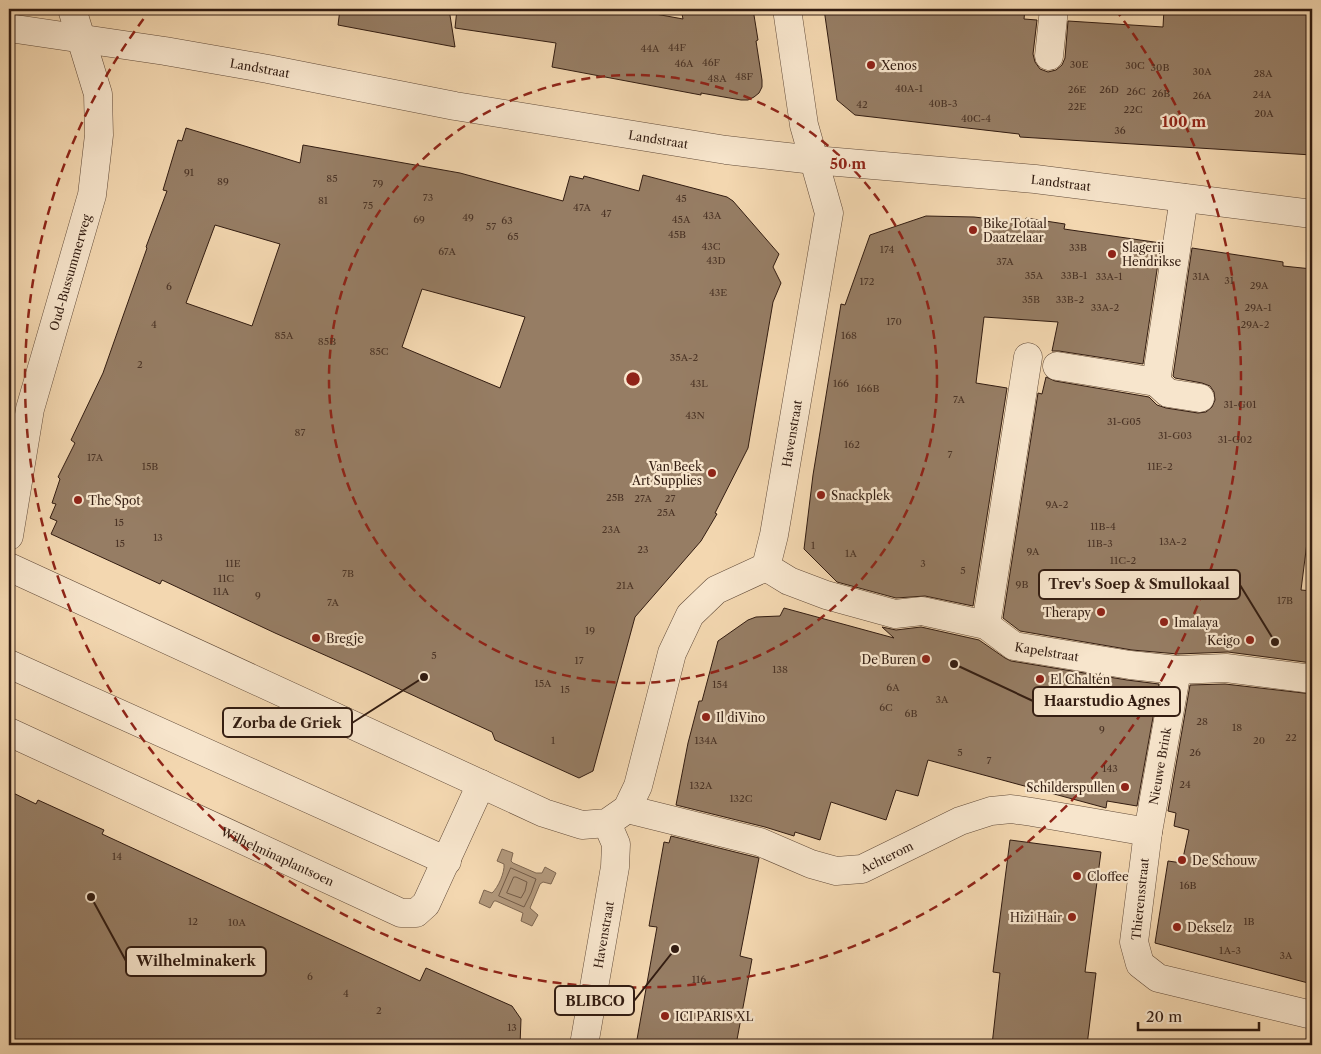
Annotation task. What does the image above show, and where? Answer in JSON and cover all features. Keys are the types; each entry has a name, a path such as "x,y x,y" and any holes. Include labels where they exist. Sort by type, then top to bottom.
{"street":[{"name":"Oud-Bussummerweg","path":"9,536 30,409 92,195 99,135 98,94 72,9"},
{"name":"Havenstraat","path":"766,567 774,535 829,213 804,125 787,9"},
{"path":"1049,56 1054,9"},
{"name":"Landstraat","path":"9,28 183,54 455,106 726,150 1035,180 1312,214"},
{"path":"1156,382 1184,198"},
{"path":"986,624 1028,357"},
{"path":"1057,366 1156,382 1168,394 1200,398"},
{"path":"9,567 544,813 582,825 617,816 638,786 672,653 690,615 716,590 766,567"},
{"name":"Kapelstraat","path":"766,567 789,581 826,595 895,614 922,610 986,624 1014,646 1130,665 1177,670 1226,668 1312,679"},
{"path":"9,664 447,862"},
{"name":"Nieuwe Brink","path":"1148,832 1177,670"},
{"name":"Wilhelminaplantsoen","path":"9,732 401,913 416,913 426,904 447,862 481,784"},
{"name":"Achterom","path":"617,816 760,842 811,864 836,871 862,869 960,821 991,811 1010,809 1148,832"},
{"name":"Havenstraat","path":"584,1045 615,867 617,816"},
{"name":"Thierensstraat","path":"1148,832 1134,942 1140,964 1158,978 1312,1015"}],"water":[{"path":"502,849 513,853 511,861 513,863 536,873 542,873 545,867 556,873 551,884 543,882 540,884 530,908 538,915 532,926 521,921 523,913 496,901 494,901 490,908 479,903 484,890 492,893 501,880 504,864 497,861"}],"building":[{"path":"340,9 449,9 455,47 338,25"},
{"path":"457,9 628,9 683,19 681,9 753,9 762,87 754,97 748,100 741,100 701,93 701,95 552,67 556,43 455,28"},
{"path":"824,9 1025,9 1024,19 1037,20 1033,54 1035,62 1040,69 1048,72 1056,70 1062,65 1065,58 1068,21 1163,27 1164,9 1312,9 1312,155 1020,137 1019,134 855,115 837,100"},
{"path":"186,128 300,163 303,145 460,173 563,201 570,176 583,179 584,176 639,191 643,175 727,197 733,201 779,254 773,267 781,283 773,302 748,448 715,513 717,514 701,541 635,617 593,771 579,778 495,740 492,732 363,672 162,580 160,584 51,534 57,521 50,518 56,504 52,503 60,479 58,477 75,443 71,440 103,373 167,191 163,190 178,140 182,141","holes":["215,225 280,244 252,326 186,303","422,289 525,317 500,388 402,347"]},
{"path":"926,216 974,217 1026,223 1026,218 1065,224 1064,229 1161,243 1143,364 1052,351 1058,322 984,317 976,383 1007,388 973,606 925,596 896,598 837,582 804,549 813,475 841,304 845,305 870,235"},
{"path":"1192,248 1283,262 1283,266 1312,269 1312,503 1301,590 1312,591 1312,663 1228,652 1178,654 1132,650 1020,631 1003,618 1038,393 1042,394 1046,377 1055,381 1149,397 1157,405 1166,408 1198,413 1206,412 1212,407 1215,400 1214,392 1210,386 1173,376"},
{"path":"784,608 894,638 882,627 896,630 921,627 979,640 1011,661 1159,684 1137,806 1107,801 1106,808 928,760 918,796 896,790 886,820 831,802 820,840 795,832 794,836 676,805 688,743 699,701 702,701 718,641 748,620 756,617 780,616"},
{"path":"1225,684 1312,694 1312,984 1155,943 1168,861 1182,863 1189,830 1174,826 1176,813 1168,811 1190,685"},
{"path":"9,791 36,804 38,800 104,830 102,834 420,981 426,968 512,1006 521,1019 520,1045 9,1045"},
{"path":"671,836 759,858 740,956 752,959 736,1045 636,1045 657,927 649,926 664,842 669,843"},
{"path":"1010,840 1101,852 1085,972 1096,973 1087,1045 992,1045 1000,973 993,972"}],"place":[{"name":"Xenos","path":"871,65"},
{"name":"Bike Totaal Daatzelaar","path":"973,230"},
{"name":"Slagerij Hendrikse","path":"1112,254"},
{"name":"Van Beek Art Supplies","path":"712,473"},
{"name":"Snackplek","path":"821,495"},
{"name":"The Spot","path":"78,500"},
{"name":"Therapy","path":"1101,612"},
{"name":"Imalaya","path":"1164,622"},
{"name":"Bregje","path":"316,638"},
{"name":"Keigo","path":"1250,640"},
{"name":"Trev's Soep & Smullokaal","path":"1275,642"},
{"name":"De Buren","path":"926,659"},
{"name":"Haarstudio Agnes","path":"954,664"},
{"name":"Zorba de Griek","path":"424,677"},
{"name":"El Chaltén","path":"1040,679"},
{"name":"Il diVino","path":"706,717"},
{"name":"Schilderspullen","path":"1125,787"},
{"name":"De Schouw","path":"1182,860"},
{"name":"Cloffee","path":"1077,876"},
{"name":"Wilhelminakerk","path":"91,897"},
{"name":"Hizi Hair","path":"1072,917"},
{"name":"Dekselz","path":"1177,927"},
{"name":"BLIBCO","path":"675,949"},
{"name":"ICI PARIS XL","path":"665,1016"}]}
